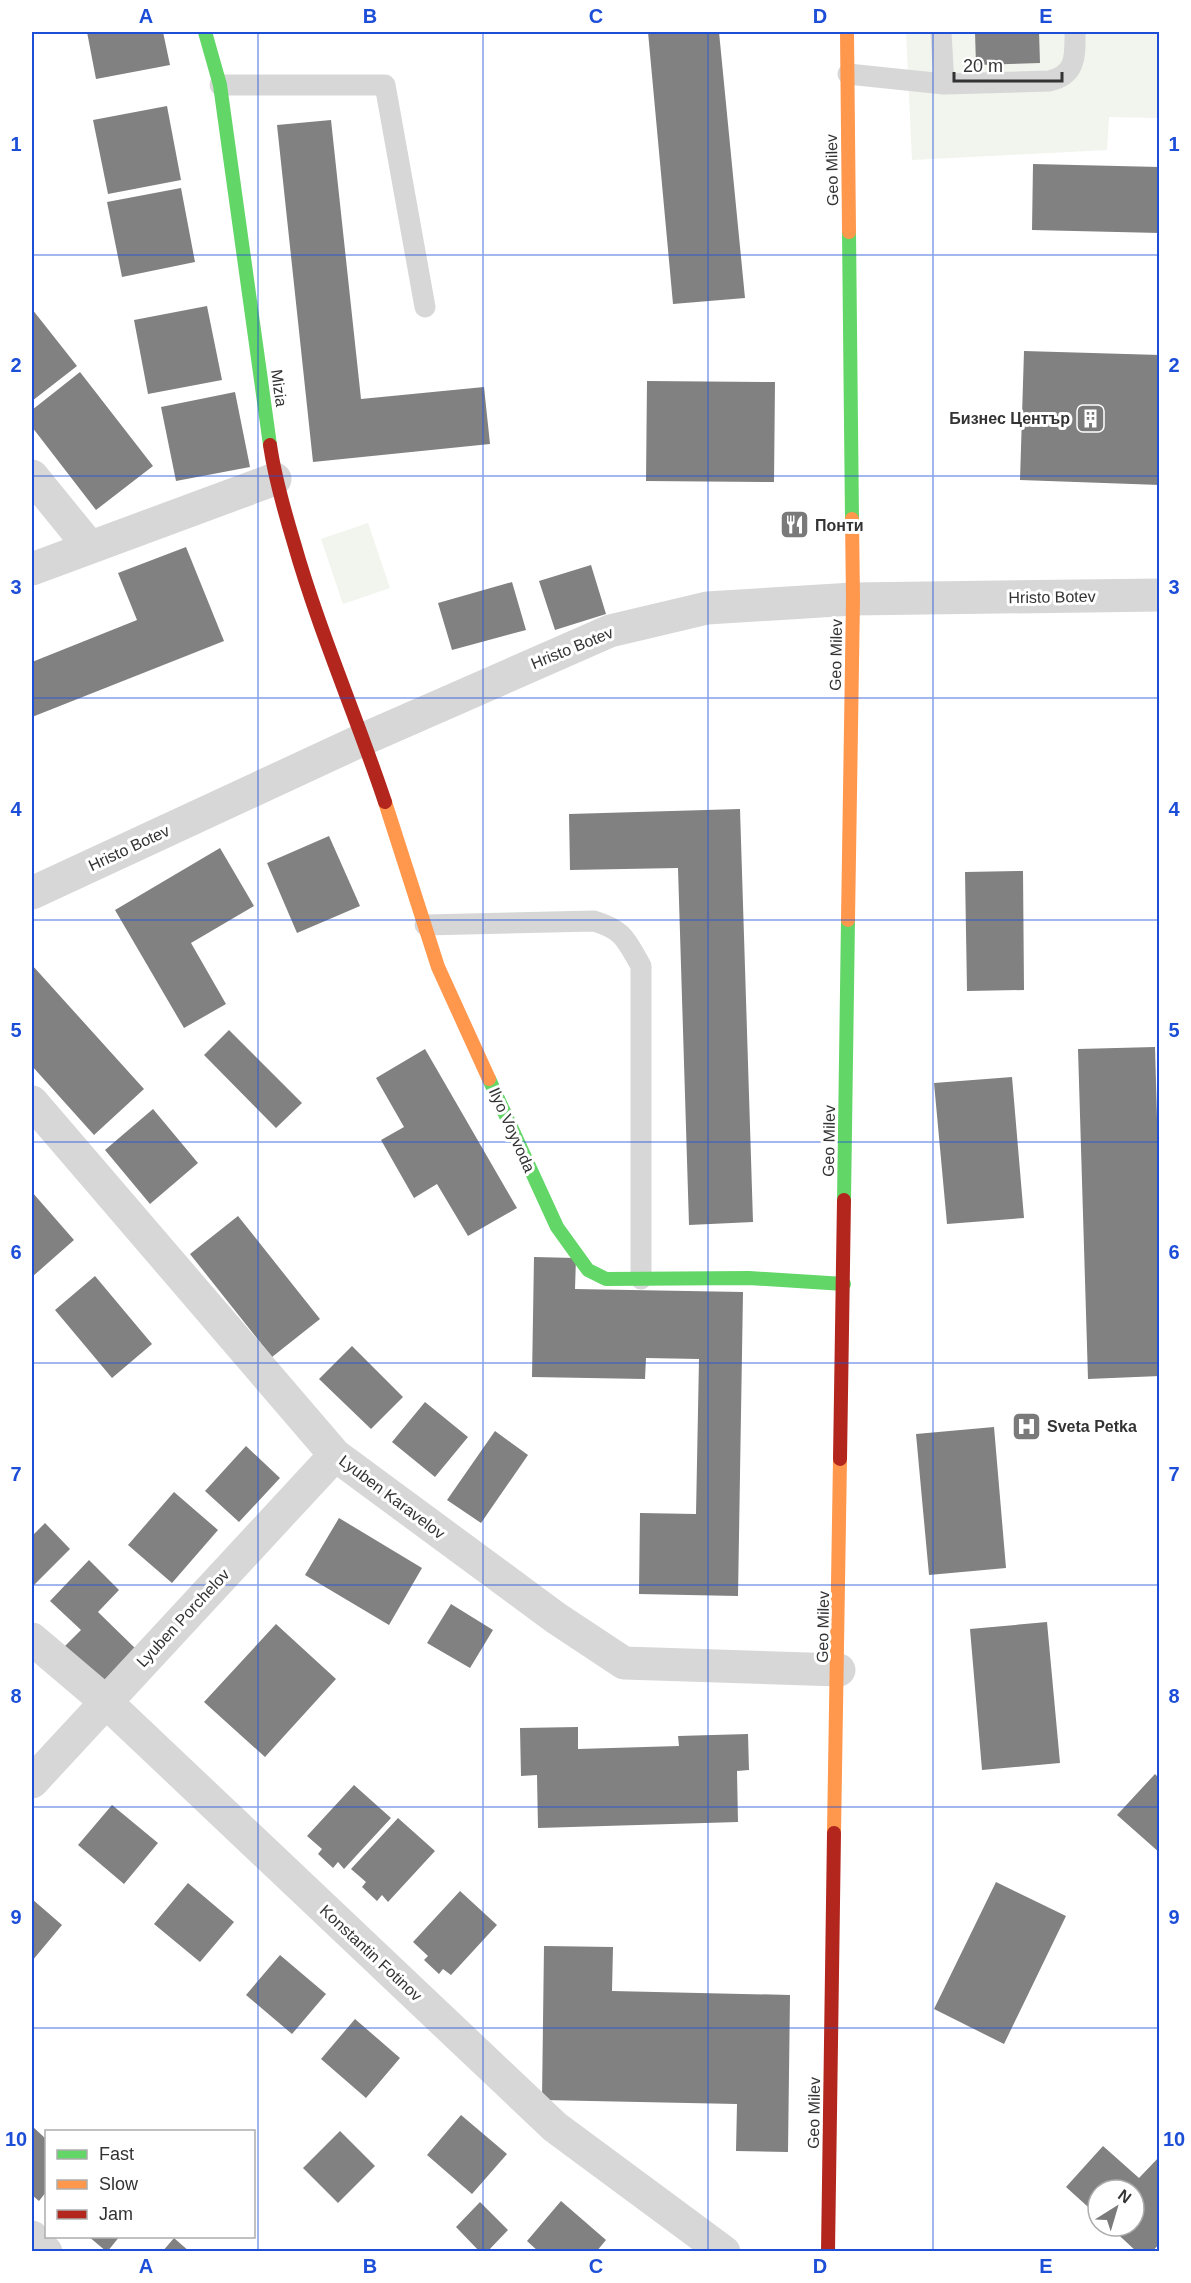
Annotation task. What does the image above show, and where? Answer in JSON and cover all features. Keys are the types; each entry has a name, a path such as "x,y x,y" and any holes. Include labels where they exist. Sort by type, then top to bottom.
{"street":[{"name":"Mizia","path":"205,32 220,85 275,479 311,602 364,739"},
{"name":"Geo Milev","path":"828,2252 853,599 847,32"},
{"path":"32,476 89,546"},
{"path":"32,569 275,479"},
{"name":"Hristo Botev","path":"32,893 364,739 610,631 707,608 853,599 1160,595"},
{"name":"Ilyo Voyvoda","path":"364,739 438,967 557,1227 588,1270 606,1279 749,1278 844,1284"},
{"name":"Lyuben Karavelov","path":"32,1102 335,1455 556,1618 624,1663 838,1670"},
{"name":"Lyuben Porchelov","path":"32,1782 335,1455"},
{"name":"Konstantin Fotinov","path":"32,1639 105,1701 555,2127 724,2252"},
{"path":"32,2237 46,2252"}],"lane":[{"path":"941,32 944,84"},
{"path":"848,74 944,84 1049,81 1059,79 1073,64 1075,32"},
{"path":"220,85 385,85 425,307"},
{"path":"424,925 594,921 612,927 625,938 641,966 641,1279"}],"shaded area":[{"path":"906,32 1159,32 1159,118 1109,117 1107,150 912,160"},
{"path":"368,523 390,588 343,604 321,539"}],"building":[{"path":"87,32 163,32 170,65 96,79"},
{"path":"648,32 719,32 745,298 673,304"},
{"path":"975,32 1039,32 1040,63 976,65"},
{"path":"167,106 181,180 108,194 93,120"},
{"path":"331,120 361,399 484,387 490,444 313,462 277,125"},
{"path":"1033,164 1160,167 1160,233 1032,230"},
{"path":"181,188 195,262 122,277 107,202"},
{"path":"207,306 222,380 148,394 134,320"},
{"path":"32,309 77,366 32,401"},
{"name":"Бизнес Център","path":"1024,351 1160,355 1160,485 1020,480"},
{"path":"80,372 153,466 96,510 32,427 32,410"},
{"path":"647,381 775,382 774,482 646,481"},
{"path":"235,392 250,467 176,481 161,407"},
{"path":"186,547 224,641 32,717 32,662 137,620 118,573"},
{"path":"591,565 606,614 555,630 539,581"},
{"path":"512,582 526,630 452,650 438,603"},
{"path":"740,809 753,1222 689,1225 678,868 570,870 569,814"},
{"path":"329,836 360,906 297,933 267,863"},
{"path":"220,848 254,906 191,943 226,1004 184,1028 115,910"},
{"path":"1023,871 1024,990 967,991 965,872"},
{"path":"32,965 144,1089 94,1135 32,1066"},
{"path":"229,1030 302,1103 276,1128 204,1055"},
{"path":"1155,1047 1160,1223 1160,1376 1088,1379 1078,1049"},
{"path":"425,1049 517,1208 468,1236 437,1184 414,1198 381,1140 404,1127 376,1078"},
{"path":"1012,1077 1024,1218 947,1224 934,1083"},
{"path":"153,1109 198,1163 150,1204 105,1150"},
{"path":"32,1192 74,1240 32,1277"},
{"path":"238,1216 320,1319 272,1357 190,1254"},
{"path":"534,1257 576,1258 575,1289 743,1292 738,1596 639,1594 640,1513 696,1514 699,1359 646,1358 645,1379 532,1377"},
{"path":"95,1276 152,1344 112,1378 55,1310"},
{"path":"352,1346 403,1397 371,1429 319,1379"},
{"path":"425,1402 468,1437 435,1477 392,1442"},
{"path":"994,1427 1006,1568 929,1575 916,1434"},
{"path":"495,1431 528,1455 481,1523 447,1500"},
{"path":"246,1446 280,1478 239,1522 205,1491"},
{"path":"174,1492 218,1530 172,1583 128,1545"},
{"path":"339,1518 422,1568 389,1625 305,1575"},
{"path":"45,1523 70,1549 32,1587 32,1536"},
{"path":"89,1560 119,1590 98,1612 137,1650 101,1687 62,1649 81,1630 50,1601"},
{"path":"451,1604 493,1630 470,1668 427,1643"},
{"path":"1047,1622 1060,1763 982,1770 970,1629"},
{"path":"276,1624 336,1679 265,1757 204,1702"},
{"path":"578,1727 578,1749 679,1746 678,1736 748,1734 749,1770 737,1771 738,1822 538,1828 537,1775 521,1776 520,1728"},
{"path":"1155,1774 1160,1779 1160,1853 1117,1815"},
{"path":"354,1785 391,1818 344,1869 338,1862 333,1868 318,1854 322,1849 307,1836"},
{"path":"112,1805 158,1843 124,1884 78,1845"},
{"path":"398,1818 435,1851 388,1902 382,1895 377,1901 362,1887 366,1882 351,1869"},
{"path":"996,1882 1066,1916 1004,2044 934,2009"},
{"path":"188,1883 234,1922 200,1962 154,1924"},
{"path":"460,1891 497,1925 451,1975 443,1969 439,1974 424,1960 428,1956 413,1942"},
{"path":"32,1899 62,1925 32,1961"},
{"path":"544,1946 613,1947 612,1991 790,1995 788,2152 736,2151 737,2104 542,2100"},
{"path":"280,1955 326,1994 292,2034 246,1995"},
{"path":"355,2019 400,2058 366,2098 321,2059"},
{"path":"461,2115 507,2154 472,2194 427,2155"},
{"path":"32,2126 45,2138 45,2193 39,2201 32,2195"},
{"path":"340,2131 375,2166 338,2203 303,2168"},
{"path":"1103,2146 1139,2178 1086,2178 1086,2205 1066,2187"},
{"path":"1160,2156 1160,2243 1152,2252 1137,2252 1122,2238 1146,2238 1146,2178 1139,2178"},
{"path":"561,2201 606,2240 596,2252 539,2252 527,2241"},
{"path":"480,2202 508,2230 487,2252 480,2252 456,2227"},
{"path":"90,2238 118,2238 107,2252"},
{"path":"174,2238 190,2252 162,2252"}],"traffic: fast":[{"path":"205,32 220,85 270,445"},
{"path":"849,232 852,519"},
{"path":"844,1200 848,920"},
{"path":"489,1079 557,1227 588,1270 606,1279 749,1278 844,1284"}],"traffic: slow":[{"path":"847,32 849,232"},
{"path":"848,920 852,519"},
{"path":"385,802 438,967 489,1079"},
{"path":"834,1833 840,1459"}],"traffic: jam":[{"path":"270,445 280,494 304,576 385,802"},
{"path":"840,1459 844,1200"},
{"path":"828,2252 834,1833"}],"place":[{"name":"Бизнес Център","path":"1091,418"},
{"name":"Понти","path":"794,525"},
{"name":"Sveta Petka","path":"1026,1426"}]}
